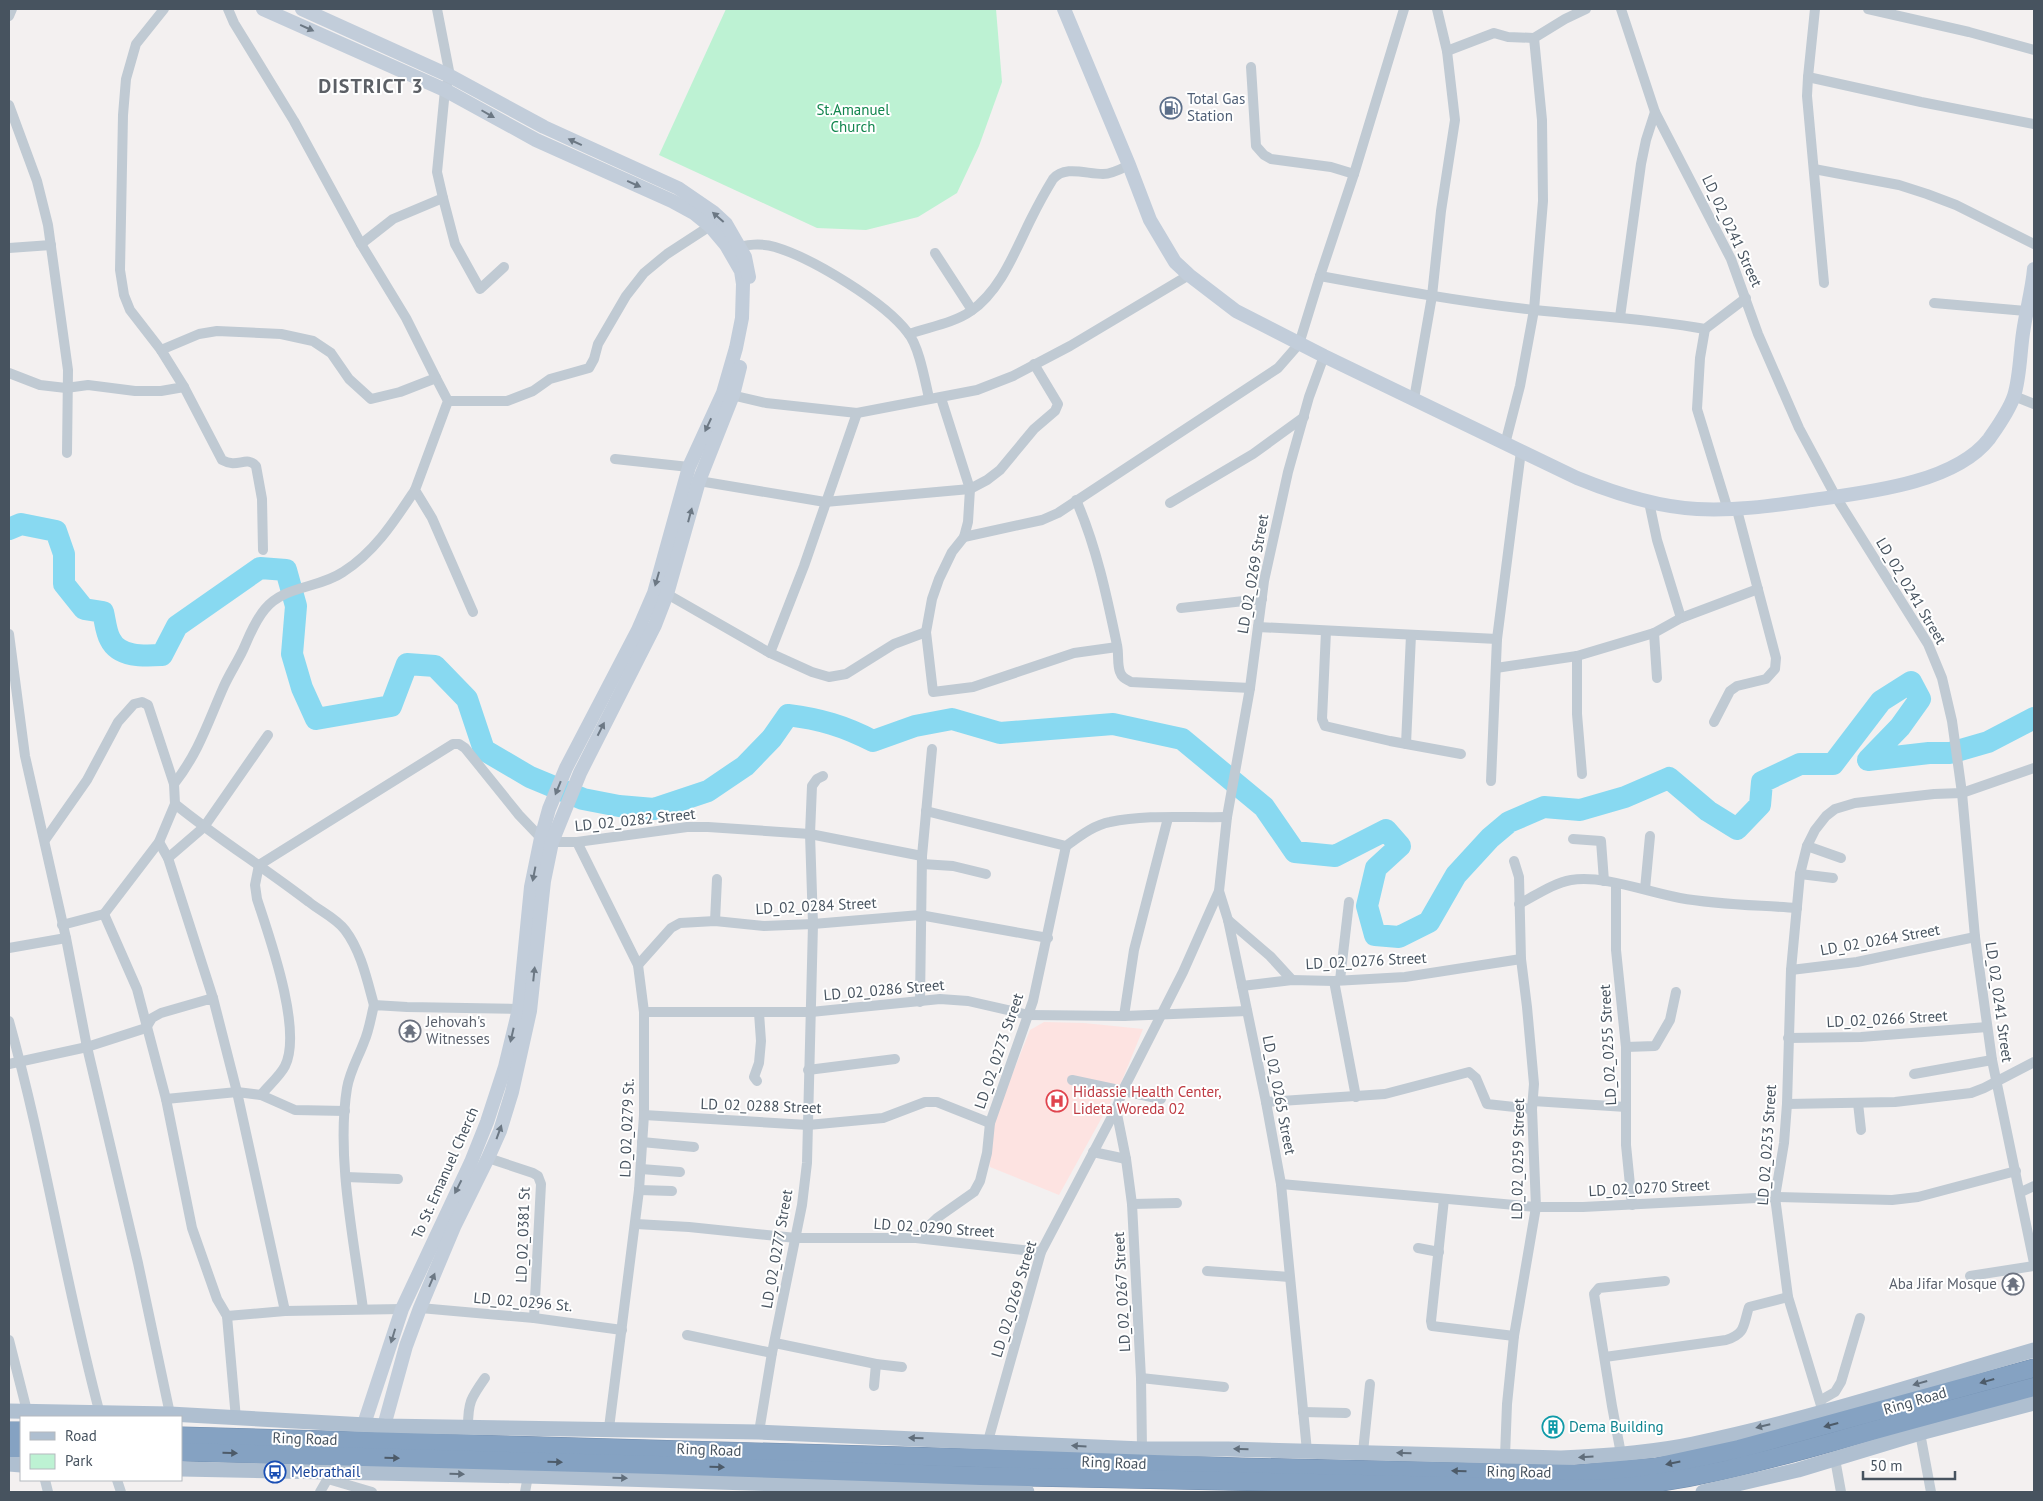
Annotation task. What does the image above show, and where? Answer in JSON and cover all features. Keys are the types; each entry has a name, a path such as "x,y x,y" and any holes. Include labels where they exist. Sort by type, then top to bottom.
{"highway":[{"name":"Ring Road","path":"182,1436 1221,1466 1575,1474 1656,1467 1739,1450 2034,1368"},
{"name":"Ring Road","path":"182,1452 659,1464 981,1476 1602,1490 1688,1479 1768,1461 2034,1387"}],"main road":[{"path":"262,9 445,90 536,140 672,201 694,213 735,249"},
{"path":"302,9 450,76 544,127 678,188 713,212 726,224 735,249 741,271 743,292 742,318 728,394 699,481 667,594 655,625 580,773 564,810 546,840"},
{"path":"1064,9 1150,220 1175,262 1189,275 1236,311 1324,356 1505,444 1595,485 1649,502 1696,509 1732,510 1836,497 1898,486 1923,479 1953,467 1971,456 1988,441 2002,420 2014,396 2026,311 2034,274"},
{"name":"To St. Emanuel Cherch","path":"384,1426 406,1346 420,1308 454,1228 500,1131 512,1092 528,1021 544,881 549,809 566,768 638,630 654,593 689,467 728,394"},
{"name":"To St. Emanuel Cherch","path":"364,1424 402,1309 471,1162 487,1122 505,1066 519,1009 531,886 546,840"},
{"path":"9,1411 170,1414 384,1426 609,1428 759,1432 1142,1449 1363,1452 1561,1458 1621,1454 1692,1444 1822,1406 2034,1350"},
{"path":"1703,1492 1835,1459 1920,1433 2034,1403"},
{"path":"182,1469 330,1475 528,1476 837,1489 1027,1492"}],"street":[{"path":"9,16 12,9"},
{"path":"164,9 136,44 126,79 123,114 120,270 124,295 130,310 160,350 184,387 222,460 236,464 246,461 252,462 256,466 262,499 263,550"},
{"path":"174,784 198,748 225,684 256,621 276,598 299,587 321,582 342,573 383,537 415,490 448,401 406,318 361,244 294,121 234,23 228,9"},
{"path":"437,9 450,76 445,90 436,172 455,244 480,289 504,267"},
{"path":"964,537 1042,520 1058,513 1278,368 1300,344 1404,9"},
{"path":"1414,399 1432,296 1441,210 1455,120 1447,51 1437,9"},
{"path":"1447,51 1494,33 1508,37 1534,38 1586,9"},
{"name":"LD_02_0241 Street","path":"1621,9 1655,112 1731,259 1758,334 1798,428 1836,497 1928,644 1942,678 1952,721 1962,793 1975,937 1992,1060 2021,1192 2034,1265 1970,1276"},
{"path":"1815,9 1807,96 1824,283"},
{"path":"1868,9 1969,32 2034,50"},
{"path":"1505,444 1520,386 1534,310 1544,182 1542,120 1534,38"},
{"path":"1251,67 1256,146 1264,155 1271,159 1331,167 1354,174"},
{"path":"1808,77 2034,124"},
{"path":"9,105 37,181 51,245 68,370 66,388 67,453"},
{"path":"1620,317 1641,164 1655,112"},
{"path":"909,334 964,316 994,288 1010,262 1035,210 1057,174 1071,172 1105,174 1129,165"},
{"path":"1814,169 1898,185 1926,194 1956,205 2034,244"},
{"path":"361,244 393,219 443,198"},
{"path":"448,401 508,401 533,392 550,379 589,368 594,359 598,344 626,296 644,273 666,254 710,226"},
{"path":"9,248 51,245"},
{"path":"735,249 757,245 773,246 804,257 881,305 909,334 920,362 929,398"},
{"path":"935,253 972,310"},
{"path":"728,394 766,403 857,413 977,390 1013,376 1077,342 1189,275"},
{"path":"1320,276 1432,296 1534,310 1620,317 1706,329"},
{"path":"1714,722 1730,691 1737,686 1766,679 1775,670 1776,658 1758,589 1697,409 1700,358 1706,329 1746,298"},
{"path":"1934,303 2026,311"},
{"path":"160,350 198,334 217,331 281,334 313,341 331,353 350,379 371,399 400,392 436,378"},
{"name":"LD_02_0269 Street","path":"988,1441 1040,1252 1116,1109 1123,1090 1183,972 1219,891 1229,802 1250,688 1262,600 1278,515 1304,417 1324,356"},
{"path":"699,481 825,502 970,489 1000,470 1034,429 1055,411 1058,404 1055,397 1034,364"},
{"path":"9,373 40,385 66,388 88,385 135,391 161,391 184,387"},
{"path":"2014,396 2034,404"},
{"path":"941,398 970,489 968,522 964,537 952,552 932,599 926,632 933,692 973,687 1074,653 1118,647"},
{"path":"770,653 804,566 857,413"},
{"path":"1170,503 1253,454 1304,417"},
{"path":"1491,781 1498,639 1521,451"},
{"path":"615,459 689,467"},
{"path":"415,490 432,518 473,612"},
{"path":"1076,500 1085,520 1097,562 1118,647 1120,671 1123,678 1131,682 1250,688"},
{"path":"1649,502 1657,540 1682,618"},
{"path":"1496,668 1577,656 1654,633 1682,618 1758,589"},
{"path":"667,594 770,653 812,672 829,677 846,674 894,644 926,632"},
{"path":"1181,608 1262,600"},
{"path":"1258,627 1498,639"},
{"path":"1326,630 1322,719 1324,726 1461,754"},
{"path":"1654,633 1657,678"},
{"path":"9,634 25,756 66,938 87,1047 136,1254 170,1414"},
{"path":"1406,744 1411,635"},
{"path":"1577,656 1577,714 1582,774"},
{"path":"45,840 87,780 118,722 134,704 142,702 148,706 174,784 175,804 160,842 104,914 62,926"},
{"path":"168,858 204,827 268,735"},
{"path":"261,1095 285,1066 288,1055 290,1026 286,996 255,885 259,865 453,744 459,744 465,748 519,814 546,840"},
{"path":"920,1002 922,860 932,749"},
{"name":"LD_02_0253 Street","path":"1822,1406 1788,1297 1776,1197 1784,1144 1791,970 1800,874 1807,846 1820,823 1836,809 1855,803 1934,794 1962,793 2034,768"},
{"path":"810,834 812,786 817,779 823,776"},
{"path":"175,804 344,929 354,944 374,1005 365,1040 354,1063 347,1088 345,1111 346,1177 363,1309"},
{"path":"926,811 1066,846 1089,830 1109,822 1227,817"},
{"path":"1124,1016 1134,950 1168,818"},
{"name":"LD_02_0282 Street","path":"546,840 577,842 687,827 810,834 986,874"},
{"name":"LD_02_0277 Street","path":"759,1432 773,1348 796,1238 807,1163 812,924 810,834"},
{"path":"1645,889 1650,836"},
{"path":"1574,839 1601,841 1604,881"},
{"path":"160,842 168,858 213,998 237,1092 285,1311"},
{"name":"LD_02_0279 St.","path":"577,842 638,965 644,1012 644,1115 641,1169 636,1224 609,1428"},
{"name":"LD_02_0273 Street","path":"916,1238 937,1218 974,1192 980,1182 987,1153 990,1123 1029,1015 1048,938 1066,846"},
{"path":"1807,846 1841,858"},
{"name":"LD_02_0259 Street","path":"1505,1456 1507,1404 1514,1336 1536,1207 1534,1084 1527,1007 1520,959 1520,877 1514,861"},
{"path":"1800,874 1833,878"},
{"path":"715,921 718,879"},
{"path":"1519,904 1559,884 1572,880 1604,881 1679,898 1798,908"},
{"name":"LD_02_0255 Street","path":"1616,884 1616,950 1626,1047 1626,1145 1632,1205"},
{"name":"LD_02_0265 Street","path":"1219,891 1228,920 1242,986 1281,1184 1307,1451"},
{"path":"1349,902 1337,980 1356,1097"},
{"path":"104,914 137,989 166,1099 192,1228 217,1299 227,1316 236,1419"},
{"name":"LD_02_0284 Street","path":"638,965 671,928 680,923 715,921 764,926 920,915 1048,938"},
{"path":"1228,920 1270,956 1292,980"},
{"name":"LD_02_0264 Street","path":"1791,970 1857,962 1975,937"},
{"path":"9,948 66,938"},
{"name":"LD_02_0276 Street","path":"1242,986 1292,980 1405,977 1520,959"},
{"path":"1626,1047 1642,1048 1655,1046 1670,1020 1676,992"},
{"path":"9,1064 87,1047 146,1028 152,1018 162,1013 213,998"},
{"name":"LD_02_0286 Street","path":"644,1012 811,1012 940,999 968,1001 1029,1015 1124,1016 1247,1011"},
{"path":"374,1005 519,1009"},
{"path":"757,1081 754,1077 759,1063 761,1041 759,1013"},
{"path":"9,1021 20,1062 88,1370 100,1414"},
{"name":"LD_02_0266 Street","path":"1788,1038 1861,1037 1987,1028"},
{"path":"808,1070 895,1059"},
{"path":"1914,1074 1992,1060"},
{"path":"1786,1104 1895,1102 1971,1093 2034,1062"},
{"path":"1266,1102 1385,1094 1469,1072 1476,1078 1488,1104 1626,1107"},
{"path":"1072,1080 1162,1099"},
{"path":"166,1099 237,1092 261,1095 295,1110 345,1111"},
{"name":"LD_02_0288 Street","path":"644,1115 808,1125 883,1118 925,1102 937,1102 990,1123"},
{"path":"1858,1103 1860,1130"},
{"name":"LD_02_0267 Street","path":"1116,1109 1126,1159 1132,1204 1141,1378 1142,1449"},
{"path":"642,1142 694,1147"},
{"path":"1093,1152 1126,1159"},
{"name":"LD_02_0381 St","path":"488,1158 533,1173 538,1176 541,1184 534,1318"},
{"path":"641,1169 680,1172"},
{"name":"LD_02_0270 Street","path":"1281,1184 1536,1207 1632,1205 1776,1197 1892,1200 1918,1197 2016,1171"},
{"path":"346,1177 398,1179"},
{"path":"2021,1192 2034,1186"},
{"path":"639,1190 672,1191"},
{"path":"1444,1199 1432,1326 1514,1336"},
{"path":"1132,1204 1177,1203"},
{"name":"LD_02_0290 Street","path":"636,1224 674,1225 796,1238 916,1238 1040,1252"},
{"path":"1418,1248 1438,1252"},
{"path":"1206,1271 1289,1277"},
{"path":"1621,1454 1594,1302 1596,1291 1599,1288 1665,1281"},
{"path":"1605,1356 1726,1340 1742,1333 1750,1307 1788,1297"},
{"name":"LD_02_0296 St.","path":"420,1308 534,1318 622,1330"},
{"path":"227,1316 285,1311 402,1309"},
{"path":"1822,1406 1835,1392 1841,1382 1860,1318"},
{"path":"687,1335 876,1364 902,1366"},
{"path":"9,1340 27,1412"},
{"path":"874,1386 876,1364"},
{"path":"468,1427 468,1407 471,1398 485,1378"},
{"path":"1141,1378 1224,1387"},
{"path":"1363,1452 1370,1384"},
{"path":"1303,1412 1346,1413"},
{"path":"1920,1433 1931,1492"},
{"path":"1835,1459 1841,1492"},
{"path":"320,1492 330,1475 372,1492"},
{"path":"525,1492 528,1476"}],"shaded area":[{"name":"Hidassie Health Center, Lideta Woreda 02","path":"1044,1022 1084,1023 1143,1029 1121,1083 1059,1195 990,1167 987,1153 989,1132 1030,1030"}],"green space":[{"name":"St.Amanuel Church","path":"726,9 996,9 1002,82 979,146 957,193 918,217 866,230 817,228 659,155"}],"waterway":[{"path":"9,529 21,524 56,531 64,554 64,584 84,609 103,612 110,639 114,645 126,653 148,656 162,655 177,626 260,568 286,570 296,606 292,654 302,688 316,719 391,706 407,664 435,666 467,699 484,750 530,777 583,799 619,806 654,809 708,791 745,766 772,738 788,715 832,724 873,741 915,726 952,719 1000,733 1113,724 1182,739 1264,807 1295,852 1335,856 1386,830 1400,846 1376,868 1367,906 1375,935 1399,937 1429,922 1456,875 1490,838 1509,822 1544,807 1580,810 1625,797 1669,778 1708,811 1737,829 1760,805 1762,782 1800,764 1833,764 1881,701 1911,682 1920,699 1900,727 1868,760 1929,753 1950,753 1988,742 2034,718"}],"place":[{"name":"Total Gas Station","path":"1171,108"},
{"name":"Jehovah's Witnesses","path":"410,1031"},
{"name":"Hidassie Health Center, Lideta Woreda 02","path":"1057,1101"},
{"name":"Aba Jifar Mosque","path":"2013,1284"},
{"name":"Dema Building","path":"1553,1427"},
{"name":"Mebrathail","path":"275,1472"}],"district":[{"name":"DISTRICT 3","path":"371,86"}]}
